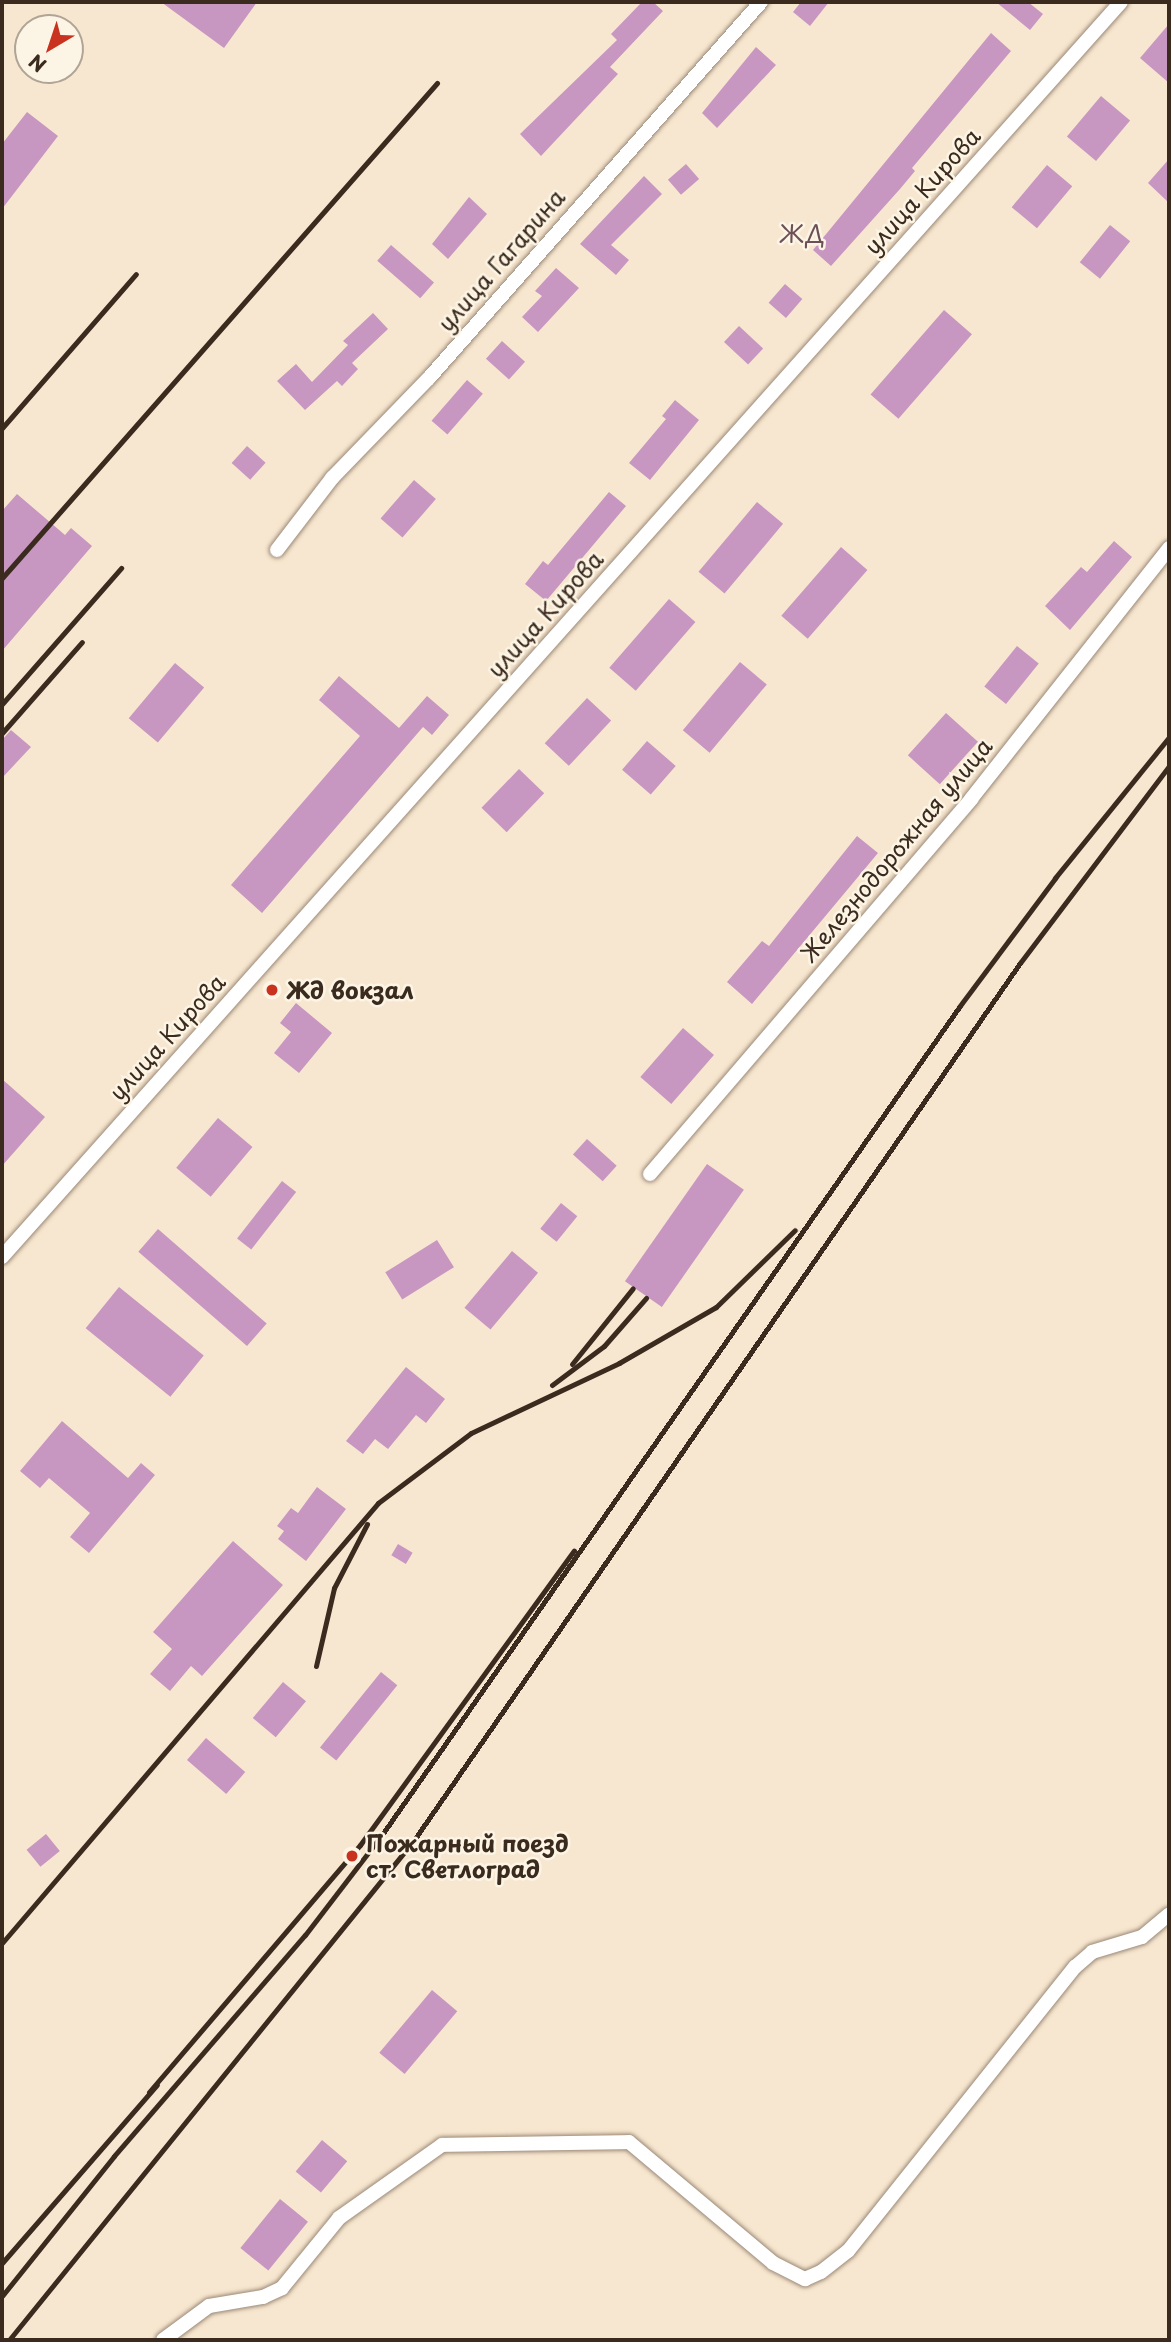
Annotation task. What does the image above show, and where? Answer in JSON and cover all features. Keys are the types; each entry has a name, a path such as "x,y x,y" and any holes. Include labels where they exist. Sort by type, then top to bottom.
{"street":[{"name":"улица Гагарина","path":"277,550 332,478 429,378 761,2"},
{"name":"улица Кирова","path":"2,1256 1121,2"},
{"name":"Железнодорожная улица","path":"650,1174 971,799 1169,548"},
{"path":"163,2340 209,2306 263,2297 282,2288 339,2218 442,2145 598,2139 629,2143 772,2263 805,2279 821,2272 848,2251 1075,1967 1092,1952 1142,1937 1169,1914"}],"building":[{"path":"161,2 257,2 224,48"},
{"path":"642,2 653,2 663,11 610,67 618,74 541,156 520,134 617,40 611,34"},
{"path":"801,2 829,2 810,26 793,12"},
{"path":"996,2 1028,2 1043,14 1030,30"},
{"path":"1169,24 1169,83 1140,58"},
{"path":"991,33 1011,51 912,168 915,171 900,189 831,266 813,250"},
{"path":"756,47 776,65 717,128 702,113"},
{"path":"1101,96 1130,120 1096,161 1067,137"},
{"path":"27,112 58,136 2,209 2,144"},
{"path":"1169,159 1169,203 1148,183"},
{"path":"686,164 699,179 681,195 668,180"},
{"path":"1047,165 1072,186 1037,228 1012,207"},
{"path":"644,176 662,194 611,245 629,260 616,275 580,244"},
{"path":"469,197 487,214 448,259 432,244"},
{"path":"1110,225 1130,241 1100,279 1080,262"},
{"path":"391,245 434,282 420,298 377,261"},
{"path":"556,268 579,288 538,332 522,317 542,296 535,291"},
{"path":"785,284 802,299 786,318 769,303"},
{"path":"944,310 972,334 898,419 871,395"},
{"path":"373,313 388,329 352,363 358,369 342,386 337,381 305,410 277,381 296,364 312,382 348,345 343,341"},
{"path":"739,326 763,349 748,365 724,342"},
{"path":"502,341 525,362 509,380 486,359"},
{"path":"467,380 483,394 447,435 432,421"},
{"path":"675,400 699,420 650,480 629,463 666,419 662,416"},
{"path":"247,446 266,463 250,480 232,463"},
{"path":"414,480 436,499 402,538 381,518"},
{"path":"609,492 626,506 546,601 525,584 543,561 548,565"},
{"path":"17,494 65,535 71,528 92,546 2,651 2,511"},
{"path":"757,502 783,524 725,594 699,572"},
{"path":"1114,541 1132,557 1070,630 1045,606 1081,567 1087,572"},
{"path":"841,547 867,570 808,639 781,616"},
{"path":"669,599 695,622 636,691 609,668"},
{"path":"1017,646 1039,664 1006,704 984,686"},
{"path":"740,662 767,684 710,753 683,730"},
{"path":"175,663 204,687 158,743 129,718"},
{"path":"339,676 399,728 427,696 449,715 432,735 423,727 262,913 231,885 360,736 319,700"},
{"path":"587,698 611,721 569,766 545,743"},
{"path":"946,713 978,742 940,784 908,755"},
{"path":"11,730 31,747 2,778 2,740"},
{"path":"647,741 676,766 651,795 622,770"},
{"path":"519,769 544,793 507,832 481,808"},
{"path":"857,836 878,853 752,1004 727,982 762,941 769,946"},
{"path":"296,1003 332,1033 299,1073 274,1053 291,1032 280,1023"},
{"path":"683,1028 714,1055 671,1104 640,1077"},
{"path":"2,1079 45,1117 2,1166"},
{"path":"218,1118 252,1147 211,1197 176,1168"},
{"path":"587,1139 617,1166 603,1181 573,1155"},
{"path":"707,1164 744,1190 662,1307 625,1281"},
{"path":"282,1181 296,1192 251,1250 237,1239"},
{"path":"561,1203 577,1216 557,1242 540,1229"},
{"path":"158,1229 267,1323 247,1346 138,1252"},
{"path":"437,1240 454,1267 402,1299 385,1272"},
{"path":"512,1251 538,1273 490,1330 464,1308"},
{"path":"119,1287 204,1356 170,1397 86,1328"},
{"path":"406,1367 445,1399 426,1423 416,1415 388,1449 375,1439 363,1454 346,1441"},
{"path":"62,1421 128,1478 141,1463 155,1475 89,1553 70,1537 90,1513 49,1478 40,1488 20,1471"},
{"path":"317,1487 346,1509 306,1561 278,1539 284,1531 277,1526 291,1508 298,1513"},
{"path":"233,1541 283,1585 202,1676 191,1666 170,1691 150,1674 172,1649 153,1632"},
{"path":"398,1544 413,1553 406,1564 391,1555"},
{"path":"381,1672 397,1685 336,1761 320,1747"},
{"path":"283,1682 306,1701 276,1737 253,1718"},
{"path":"206,1738 245,1772 226,1794 187,1760"},
{"path":"46,1834 60,1851 40,1867 27,1850"},
{"path":"432,1990 457,2011 405,2074 379,2053"},
{"path":"322,2140 347,2161 321,2193 296,2171"},
{"path":"280,2199 308,2222 268,2271 240,2248"}],"railway":[{"path":"2,578 437,83"},
{"path":"2,428 136,274"},
{"path":"2,704 121,568"},
{"path":"2,733 82,642"},
{"path":"2,2296 114,2156 305,1935 381,1836 959,1007 1055,878 1169,737"},
{"path":"9,2340 414,1840 1020,963 1169,766"},
{"path":"2,1943 378,1503 471,1433 619,1363 716,1307 795,1230"},
{"path":"572,1364 633,1288"},
{"path":"552,1385 604,1346 646,1298"},
{"path":"316,1666 334,1588 367,1524"},
{"path":"149,2092 360,1845 574,1550"},
{"path":"2,2263 157,2085"}],"place":[{"name":"Жд вокзал","path":"272,990"},
{"name":"Пожарный поезд ст. Светлоград","path":"352,1856"}],"district":[{"name":"ЖД","path":"803,234"}]}
